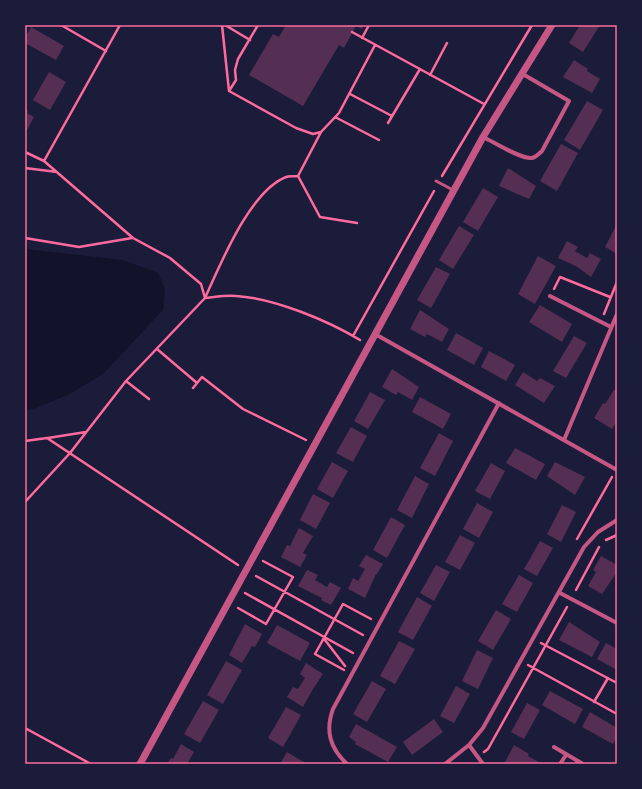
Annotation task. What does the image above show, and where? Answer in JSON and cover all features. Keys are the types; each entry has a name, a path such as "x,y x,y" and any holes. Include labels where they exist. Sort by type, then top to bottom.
{"street":[{"path":"140,764 483,137 521,73 552,25"},
{"path":"483,137 523,157 531,158 542,151 569,101 521,73"},
{"path":"550,296 611,327"},
{"path":"564,440 617,314"},
{"path":"375,334 616,470"},
{"path":"347,764 333,748 328,729 329,718 360,657 499,403"},
{"path":"445,764 469,745 483,728 590,539 617,520"},
{"path":"560,593 617,623"},
{"path":"469,745 482,764"},
{"path":"554,747 583,764"},
{"path":"560,764 566,754"}],"lane":[{"path":"436,181 454,191"}],"path":[{"path":"61,25 106,51"},
{"path":"44,161 120,25"},
{"path":"222,25 229,91"},
{"path":"225,25 250,40"},
{"path":"229,91 236,80 235,70 238,59 258,25"},
{"path":"362,38 369,25"},
{"path":"352,32 484,104"},
{"path":"430,75 447,43"},
{"path":"298,176 321,132 335,117 350,94 376,45"},
{"path":"388,123 420,69"},
{"path":"229,91 296,128 313,134 321,132"},
{"path":"350,94 392,116"},
{"path":"335,117 379,140"},
{"path":"25,152 44,161 133,238 170,258 201,284 205,298"},
{"path":"25,168 57,172"},
{"path":"25,502 70,453 126,381 205,298 226,254 254,203 271,186 287,176 298,176"},
{"path":"298,176 320,217 357,223"},
{"path":"25,238 79,247 133,238"},
{"path":"550,296 560,277 610,297"},
{"path":"601,322 617,282"},
{"path":"205,298 236,296 282,304 346,332 369,345"},
{"path":"157,349 196,383"},
{"path":"193,388 202,377 242,409 314,444"},
{"path":"126,381 149,399"},
{"path":"25,441 86,432"},
{"path":"47,438 246,571 370,639"},
{"path":"573,545 616,470"},
{"path":"477,757 488,749 547,646 601,542 617,534"},
{"path":"228,603 266,624 275,610 293,577 254,556"},
{"path":"236,588 360,657"},
{"path":"351,674 315,654 344,604 379,623"},
{"path":"324,638 351,674"},
{"path":"534,639 617,683"},
{"path":"521,662 617,714"},
{"path":"594,702 608,678"},
{"path":"25,728 91,764"}],"shaded area":[{"path":"25,249 123,260 158,273 165,289 163,310 104,373 70,394 25,411"}],"building":[{"path":"286,25 364,25 362,29 356,26 344,48 339,45 303,106 249,75 273,34 279,37"},
{"path":"580,25 600,25 583,52 569,43"},
{"path":"31,27 64,46 56,60 25,43 25,38"},
{"path":"574,60 588,69 587,71 600,79 592,93 563,77"},
{"path":"49,72 66,82 50,110 33,100"},
{"path":"587,101 603,110 580,150 564,140"},
{"path":"25,108 28,110 27,113 34,117 27,130 25,129"},
{"path":"561,144 578,153 557,191 540,181"},
{"path":"508,168 536,186 529,199 499,186"},
{"path":"483,188 498,197 478,231 463,222"},
{"path":"617,224 617,254 605,247"},
{"path":"459,226 474,235 453,269 439,260"},
{"path":"567,241 578,247 575,251 587,258 590,253 601,259 591,277 576,266 558,258"},
{"path":"538,256 556,266 535,304 518,294"},
{"path":"436,267 450,274 431,308 417,300"},
{"path":"540,305 572,324 562,342 529,322"},
{"path":"420,310 449,329 442,342 427,334 425,337 410,329"},
{"path":"456,333 483,348 474,365 447,350"},
{"path":"574,336 587,343 566,378 553,371"},
{"path":"489,351 515,365 506,381 481,367"},
{"path":"392,369 419,387 412,400 398,392 396,395 382,387"},
{"path":"523,372 537,381 540,378 555,386 544,403 515,385"},
{"path":"614,390 617,391 617,421 612,429 594,418 603,403 605,404"},
{"path":"370,392 385,400 368,429 354,421"},
{"path":"420,397 451,414 443,429 412,412"},
{"path":"351,427 367,436 353,462 336,453"},
{"path":"439,433 453,441 435,476 420,468"},
{"path":"515,448 545,464 536,480 506,463"},
{"path":"332,462 348,471 333,498 317,489"},
{"path":"555,462 585,477 575,495 547,476"},
{"path":"491,463 505,471 490,499 475,491"},
{"path":"415,476 429,484 412,518 397,510"},
{"path":"313,494 330,503 316,529 300,520"},
{"path":"477,503 493,512 479,538 463,529"},
{"path":"562,505 576,512 561,542 547,534"},
{"path":"391,517 405,525 387,558 373,550"},
{"path":"299,528 313,536 303,553 307,555 300,567 281,557 287,545 290,546"},
{"path":"460,535 475,543 460,570 445,562"},
{"path":"540,541 553,548 537,576 524,569"},
{"path":"366,555 383,564 376,574 365,598 348,589 353,578 358,581 365,569 359,566"},
{"path":"601,556 617,565 617,572 602,594 588,586 596,572 593,570"},
{"path":"436,565 450,572 434,601 420,593"},
{"path":"307,570 318,575 315,580 327,587 330,582 341,588 331,605 321,600 322,598 298,586"},
{"path":"519,575 533,583 517,612 502,604"},
{"path":"417,597 432,606 413,640 398,632"},
{"path":"496,610 511,619 493,650 478,641"},
{"path":"569,622 600,642 592,657 559,640"},
{"path":"245,624 262,634 255,647 252,646 242,663 229,655"},
{"path":"277,625 310,643 300,661 267,643"},
{"path":"399,641 415,649 395,684 380,676"},
{"path":"606,643 617,649 617,670 597,659"},
{"path":"477,650 493,658 478,689 462,681"},
{"path":"226,661 242,670 223,704 207,695"},
{"path":"306,663 323,674 303,707 287,697 293,687 298,689 305,678 300,674"},
{"path":"372,681 386,689 367,722 353,714"},
{"path":"456,686 470,694 454,723 440,716"},
{"path":"550,691 583,709 575,724 542,705"},
{"path":"203,701 219,710 200,743 184,734"},
{"path":"527,703 540,710 524,739 511,732"},
{"path":"286,707 301,715 283,747 268,738"},
{"path":"590,712 617,728 617,737 613,744 582,727"},
{"path":"434,719 443,732 412,755 403,742"},
{"path":"356,724 397,747 388,762 355,744 356,742 349,737"},
{"path":"181,744 194,752 187,764 167,764 171,758 173,759"},
{"path":"514,745 529,754 528,756 542,764 504,764"},
{"path":"287,752 302,761 308,764 280,764"}]}
